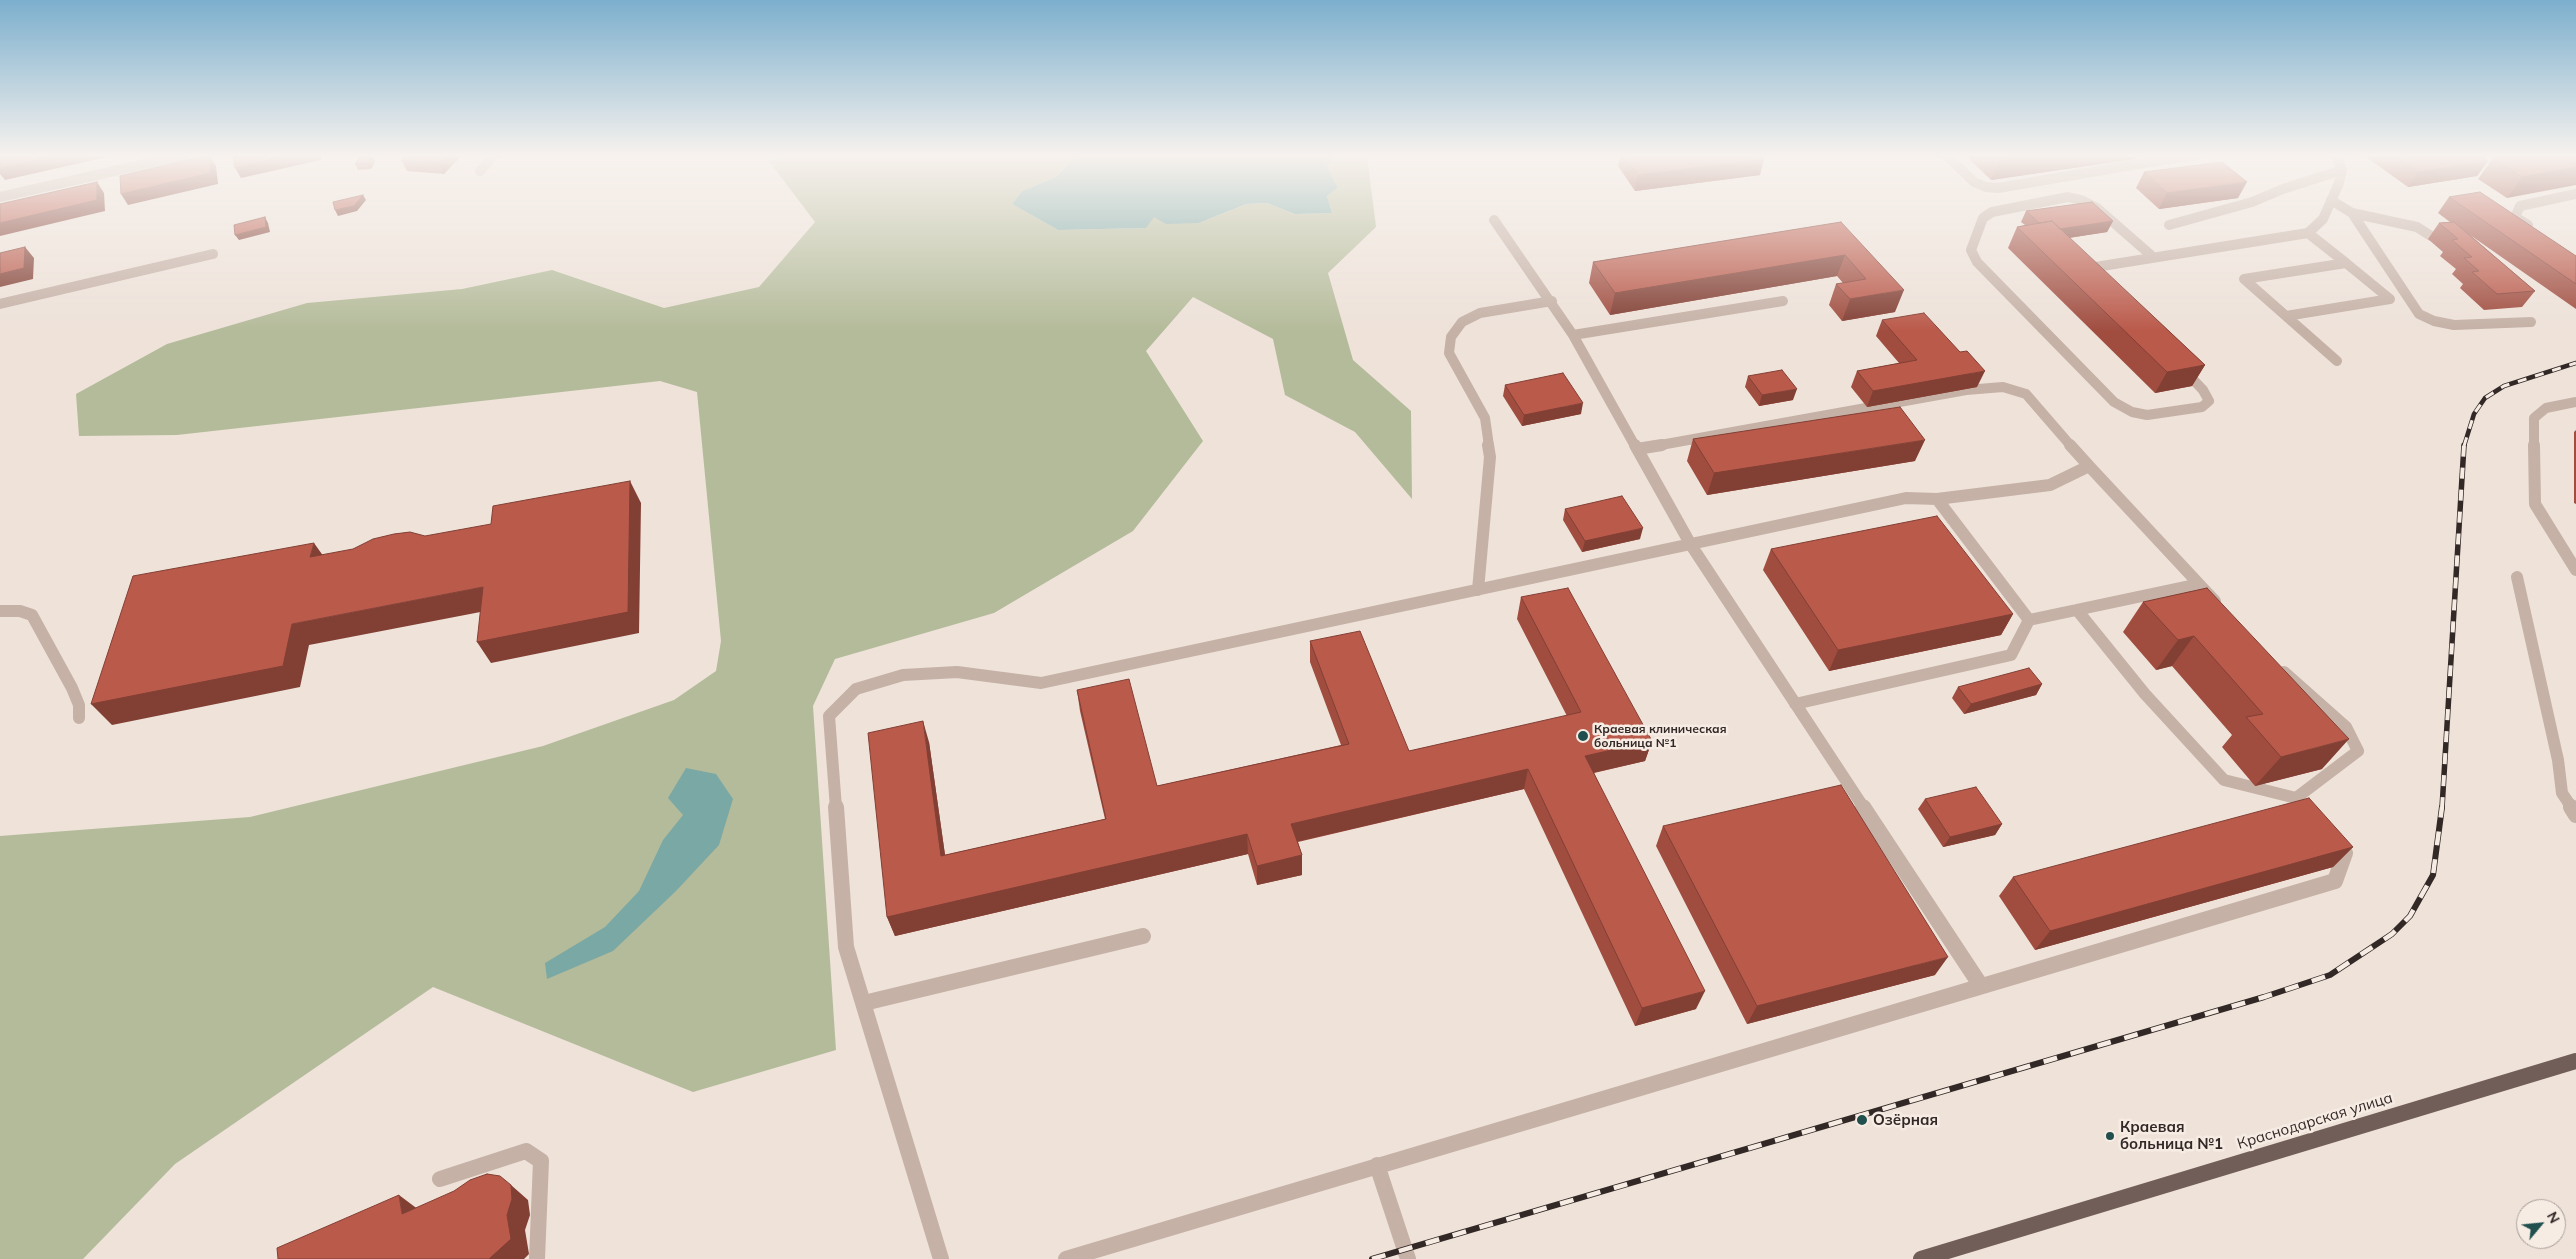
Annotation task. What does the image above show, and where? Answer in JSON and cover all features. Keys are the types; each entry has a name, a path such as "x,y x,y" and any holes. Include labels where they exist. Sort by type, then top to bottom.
{"main road":[{"name":"Краснодарская улица","path":"1921,1259 2576,1061"}],"lane":[{"path":"1989,214 1983,218 1971,250 1977,262 2114,402 2132,412 2147,414 2202,407 2209,401 2203,390 2177,364"},
{"path":"2103,214 2153,258"},
{"path":"2169,225 2210,214"},
{"path":"2090,276 2083,270 2308,233 2323,219 2325,214"},
{"path":"2352,214 2418,314 2434,321 2454,325 2531,322"},
{"path":"2355,214 2417,227 2431,236"},
{"path":"2516,214 2515,217 2538,232"},
{"path":"1494,220 1552,301 1573,335 1690,545 1981,986"},
{"path":"2286,316 2390,299 2308,233"},
{"path":"0,304 212,254"},
{"path":"2337,361 2244,279 2346,263"},
{"path":"1478,590 1490,457 1485,418 1449,353 1451,337 1462,322 1480,313 1552,301"},
{"path":"1573,335 1783,301"},
{"path":"1637,449 1966,390 2003,387 2026,394 2089,466 2226,613"},
{"path":"2576,402 2546,408 2534,418 2534,427 2535,504 2576,570"},
{"path":"941,1259 846,947 828,716 856,689 903,675 957,672 1041,683 1906,498 1937,499 2050,485 2089,466"},
{"path":"1937,499 2029,620"},
{"path":"2517,577 2558,760 2562,793 2576,815"},
{"path":"2029,620 2199,584"},
{"path":"2077,610 2145,694 2224,780 2296,798 2308,811"},
{"path":"0,611 20,611 32,615 72,688 79,705 80,718"},
{"path":"1795,704 2011,655 2029,620"},
{"path":"2274,663 2346,727 2358,750 2296,798"},
{"path":"1066,1259 2335,880 2344,853 2326,832"},
{"path":"864,1004 1143,936"},
{"path":"440,1179 526,1151 541,1161 538,1259"},
{"path":"1377,1165 1408,1259"}],"green space":[{"path":"809,214 1029,214 1058,230 1145,228 1154,216 1199,223 1222,214 1374,214 1376,227 1328,273 1353,360 1411,411 1412,499 1355,432 1285,395 1273,339 1193,297 1146,351 1203,441 1133,531 994,613 835,659 813,706 836,1050 693,1092 433,987 175,1164 83,1259 0,1259 0,836 250,817 543,746 674,700 716,671 721,641 697,392 660,381 177,435 79,436 76,394 167,344 307,303 462,289 552,270 664,308 759,287 815,222"}],"water":[{"path":"1029,214 1222,214 1199,223 1166,224 1154,217 1146,228 1058,230"},
{"path":"686,768 716,774 733,799 719,845 676,891 613,951 547,979 545,963 605,927 639,891 663,840 683,815 668,798"}],"building":[{"path":"0,214 39,214 0,223"},
{"path":"2029,214 2105,214 2113,221 2060,229 2052,221 2039,223"},
{"path":"2473,214 2513,214 2576,256 2576,284"},
{"path":"265,217 266,227 235,235 234,225"},
{"path":"2052,221 2205,365 2167,372 2017,227"},
{"path":"1841,222 1904,290 1850,299 1836,284 1866,279 1845,255 1615,293 1593,262"},
{"path":"2454,222 2535,291 2497,294 2472,272 2479,271 2464,258 2472,257 2452,240 2458,239 2439,223"},
{"path":"25,247 24,268 0,274 0,253"},
{"path":"1924,313 1960,352 1967,351 1985,371 1873,391 1857,371 1917,360 1882,320"},
{"path":"1782,370 1797,389 1762,395 1748,376"},
{"path":"1563,373 1583,403 1524,415 1505,385"},
{"path":"1900,407 1925,440 1714,473 1693,439"},
{"path":"630,481 628,612 477,642 483,587 292,624 283,666 91,704 133,576 314,543 310,557 353,549 373,539 394,534 410,532 425,536 491,524 493,506"},
{"path":"1622,496 1643,528 1585,541 1565,509"},
{"path":"1937,516 2013,614 1838,650 1771,549"},
{"path":"1568,588 1652,741 1585,756 1705,991 1642,1008 1528,769 1291,824 1302,855 1257,866 1247,834 887,917 868,733 923,721 941,856 1106,819 1077,690 1129,679 1157,786 1349,744 1310,641 1360,631 1409,751 1581,712 1521,597"},
{"path":"2207,588 2349,739 2281,757 2246,717 2263,714 2194,636 2178,640 2143,602"},
{"path":"2029,668 2042,684 1971,704 1958,687"},
{"path":"1841,785 1948,957 1757,1006 1663,826"},
{"path":"1976,787 2002,824 1950,837 1925,799"},
{"path":"2309,798 2353,847 2050,931 2013,877"},
{"path":"487,1174 500,1176 511,1185 512,1199 507,1215 511,1239 489,1259 278,1259 277,1248 399,1195 402,1214 454,1191 470,1180"}],"railway":[{"path":"2464,446 2474,414 2485,398 2504,386 2576,363"},
{"path":"2442,808 2464,445"},
{"path":"1372,1259 2264,997 2330,975 2392,934 2410,916 2433,875 2442,807"}],"place":[{"name":"Краевая клиническая больница №1","path":"1583,736"},
{"name":"Озёрная","path":"1862,1120"},
{"name":"Краевая больница №1","path":"2110,1136"}]}
